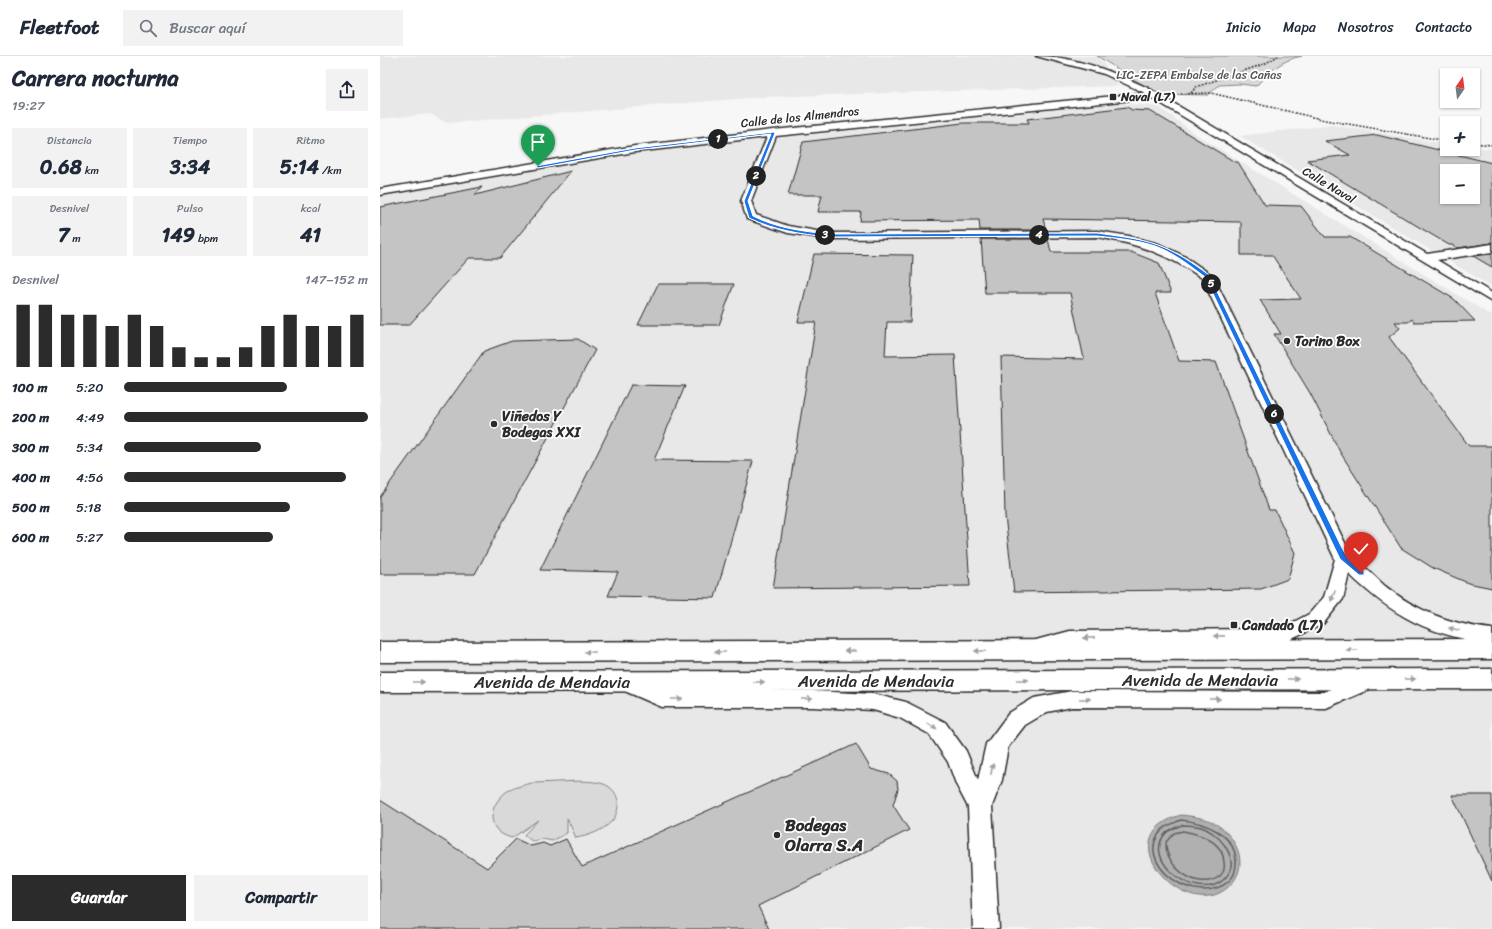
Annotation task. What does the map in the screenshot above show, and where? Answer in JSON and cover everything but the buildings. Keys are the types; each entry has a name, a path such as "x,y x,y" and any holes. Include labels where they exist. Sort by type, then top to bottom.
{"main road":[{"name":"Avenida de Mendavia","path":"380,652 1492,649"},
{"name":"Avenida de Mendavia","path":"380,682 628,683 1492,679"}],"street":[{"name":"Calle Naval","path":"1040,56 1107,72 1153,95 1492,298"},
{"name":"Calle de los Almendros","path":"380,192 635,149 774,133 1153,95"},
{"path":"774,133 746,201 751,217 765,224 795,232 828,236 1097,234 1126,238 1156,246 1183,258 1207,276 1344,559 1380,592 1409,611 1445,627 1492,636"},
{"path":"1426,258 1492,248"},
{"name":"Avenida de Mendavia","path":"1019,651 1070,638 1255,636 1290,633 1316,619 1333,599 1344,559"},
{"name":"Avenida de Mendavia","path":"980,806 990,780 997,744 1017,719 1042,704 1072,699 1326,700 1371,679"},
{"path":"628,683 662,699 812,699 873,702 906,711 937,728 958,758 968,784 980,806 986,929"}],"path":[{"path":"1190,94 1196,87 1264,64 1278,56"},
{"path":"1153,95 1211,93 1325,120 1440,140"},
{"path":"1480,144 1492,145"}],"shaded area":[{"path":"380,56 1095,56 1102,61 1119,86 760,97 447,123 430,114 380,119"},
{"path":"1122,103 1159,107 1197,135 1492,316 1492,929 380,929 380,195 658,150"},
{"path":"1332,125 1440,143 1440,156 1480,156 1480,148 1492,149 1492,287 1240,136"}],"green space":[{"name":"LIC-ZEPA Embalse de las Cañas","path":"1097,56 1302,56 1282,63 1256,86 1240,84 1219,85 1208,95 1157,94"},
{"path":"586,781 606,785 615,793 617,798 618,804 615,816 608,825 600,830 576,838 567,818 567,833 552,841 543,839 532,841 524,835 538,820 512,838 503,835 497,830 492,818 495,805 506,792 516,787 532,783"}],"water":[{"path":"1181,815 1208,820 1227,833 1234,842 1240,862 1238,873 1233,882 1223,891 1206,896 1188,893 1172,884 1158,871 1151,855 1150,840 1160,825"}],"place":[{"name":"Naval (L7)","path":"1113,97"},
{"name":"Torino Box","path":"1287,341"},
{"name":"Viñedos Y Bodegas XXI","path":"494,424"},
{"name":"Candado (L7)","path":"1234,625"},
{"name":"Bodegas Olarra S.A","path":"777,835"}],"route":[{"path":"538,166 635,149 774,133 746,201 751,217 765,224 795,232 828,236 1097,234 1126,238 1156,246 1183,258 1207,276 1338,548 1344,559 1361,573"}]}
